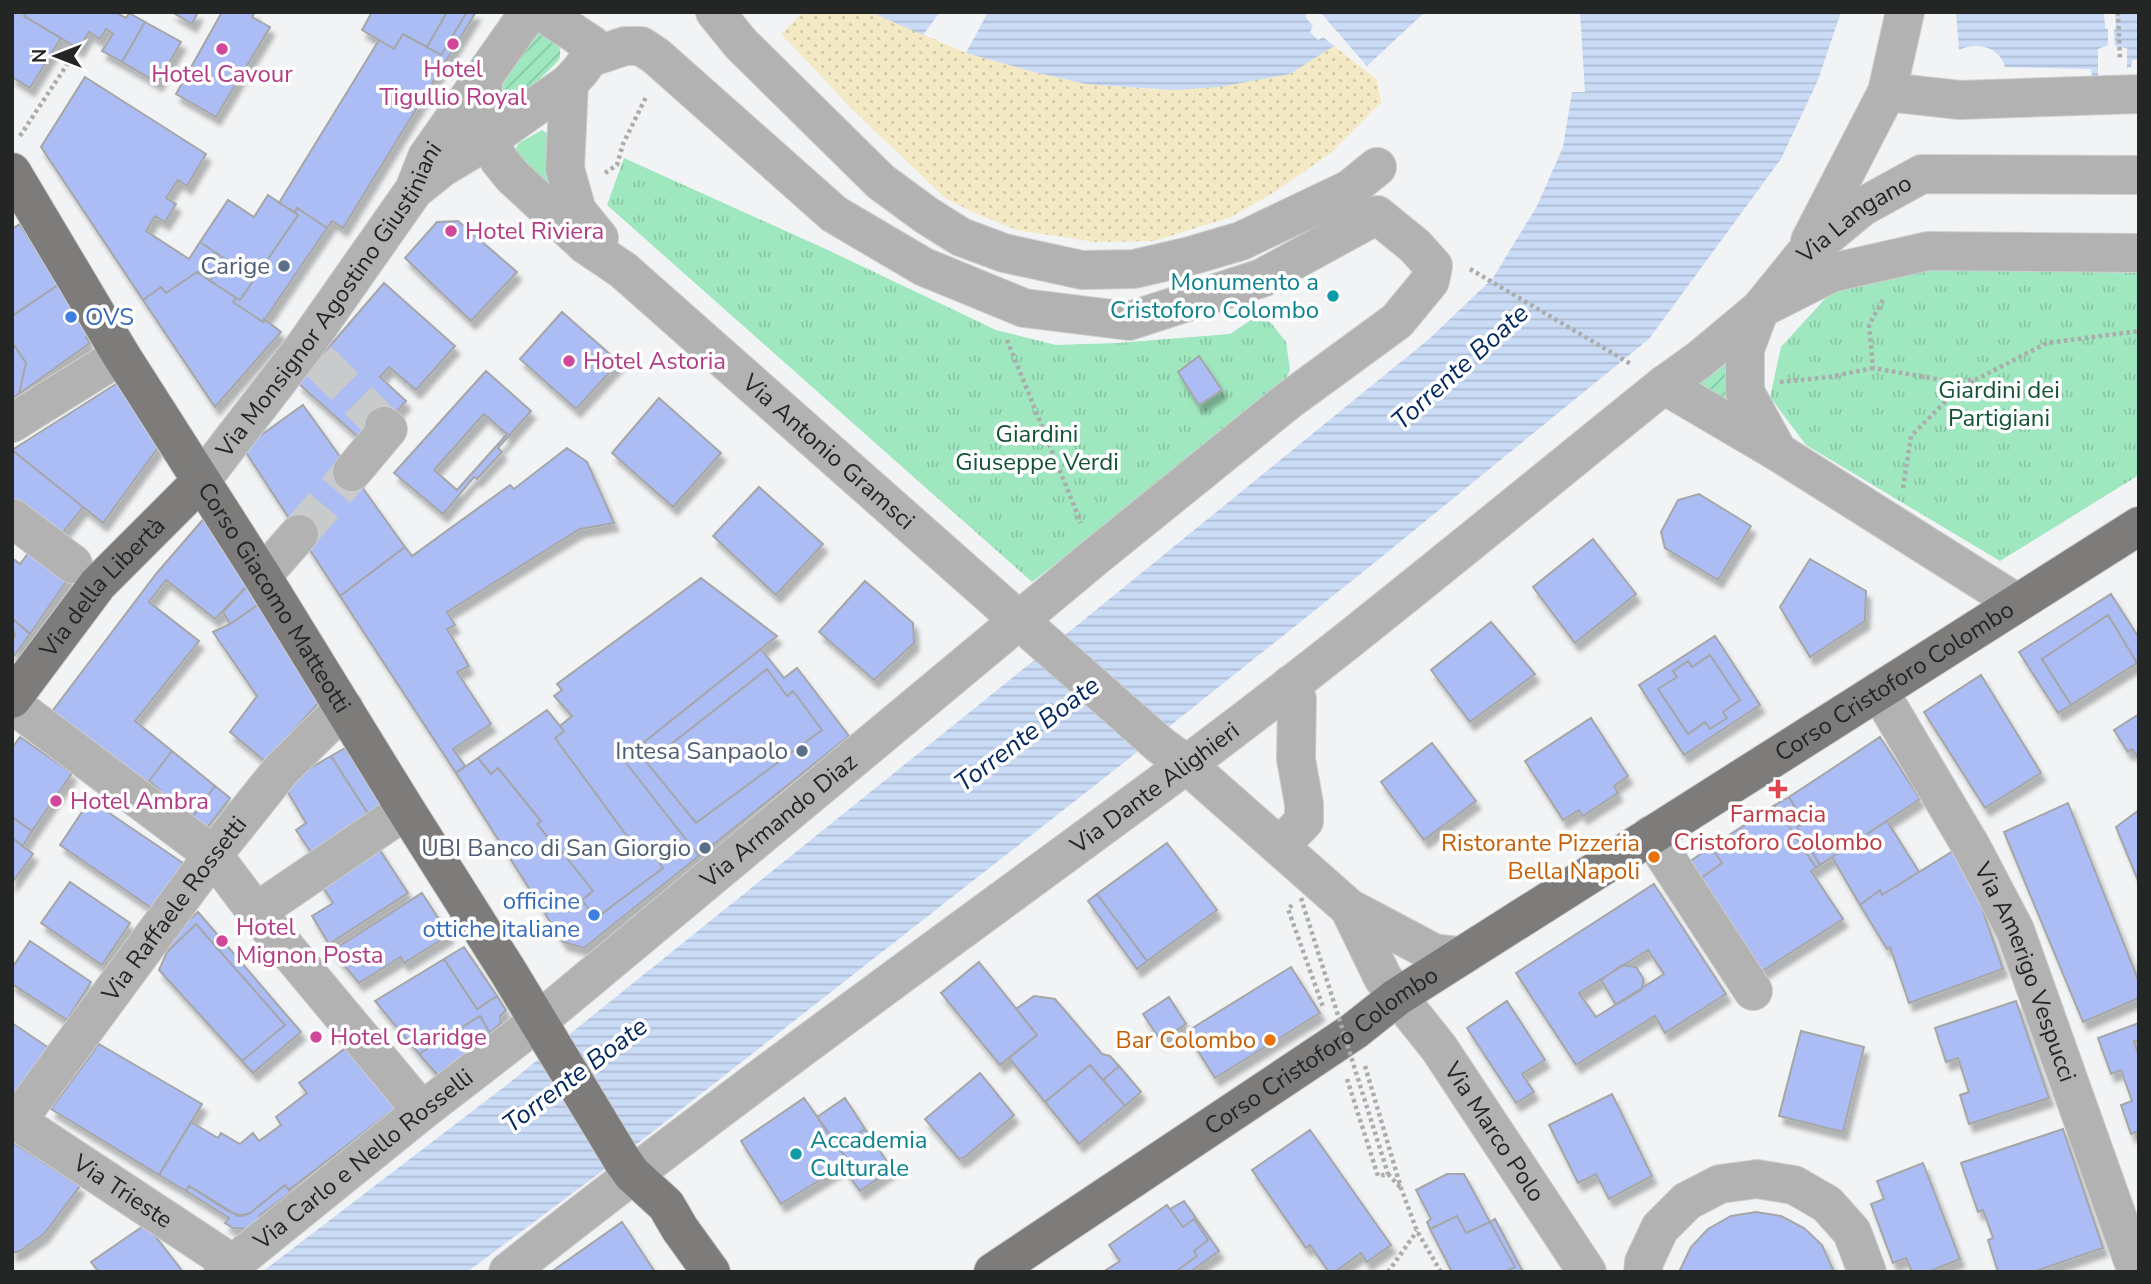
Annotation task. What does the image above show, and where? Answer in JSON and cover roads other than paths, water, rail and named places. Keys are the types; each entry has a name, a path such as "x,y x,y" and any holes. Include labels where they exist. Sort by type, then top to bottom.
{"main road":[{"name":"Corso Giacomo Matteotti","path":"16,155 121,355 200,482 262,576 627,1167 666,1205 711,1272"},
{"name":"Via della Libertà","path":"12,699 98,584 200,482"},
{"name":"Corso Cristoforo Colombo","path":"992,1272 1345,1037 1397,996 2139,526"}],"street":[{"name":"Via Monsignor Agostino Giustiniani","path":"200,482 311,354 414,191 427,157 529,12"},
{"path":"542,12 587,50"},
{"path":"715,12 741,44 881,183 961,237 1004,253 1082,270 1134,269 1241,241 1350,189 1377,167"},
{"path":"1800,260 1887,92 1905,12"},
{"name":"Via Armando Diaz","path":"543,1031 1032,632 1095,557 1289,400 1397,321 1430,281 1433,266 1415,246 1377,215 1262,278 1129,321 1024,308 924,267 834,214 656,56 641,46 587,50"},
{"path":"414,191 443,167 488,140 587,50"},
{"path":"587,50 565,169 577,211 623,270"},
{"path":"482,81 488,140"},
{"path":"1887,92 1960,100 2130,82"},
{"name":"Via Antonio Gramsci","path":"488,140 512,176 586,245 623,270 1349,908"},
{"name":"Via Langano","path":"1664,385 1699,360 1760,309 1800,260 1862,206 1922,174 2139,175"},
{"name":"Via Langano","path":"1760,309 1831,273 1928,251 2139,253"},
{"path":"1760,309 1745,349 1745,392 1778,452"},
{"path":"12,423 121,355"},
{"path":"1664,385 1778,452 2017,603"},
{"name":"Via Dante Alighieri","path":"508,1272 627,1167 1173,755 1290,685 1664,385"},
{"path":"352,472 388,429 384,426"},
{"path":"12,517 73,564"},
{"path":"262,576 299,534"},
{"path":"1280,846 1304,821 1304,804 1296,759 1297,699 1290,685"},
{"name":"Via Amerigo Vespucci","path":"1879,691 1972,848 2015,930 2137,1272"},
{"path":"12,704 213,855 256,912 422,1111"},
{"name":"Via Raffaele Rossetti","path":"15,1119 213,855 281,770 344,708"},
{"path":"256,912 406,810"},
{"path":"1651,835 1752,991"},
{"path":"1349,908 1434,953 1460,956"},
{"name":"Via Marco Polo","path":"1349,908 1383,978 1439,1048 1587,1272"},
{"name":"Via Carlo e Nello Rosselli","path":"228,1268 422,1111 543,1031"},
{"name":"Via Trieste","path":"15,1119 228,1268"},
{"path":"1643,1272 1644,1262 1660,1228 1686,1201 1720,1184 1757,1179 1794,1185 1827,1204 1852,1232 1867,1272"}],"water":[{"path":"871,12 940,12 923,35"},
{"path":"988,12 1306,12 1306,18 1313,26 1310,32 1318,40 1323,37 1334,46 1290,74 1219,87 1172,90 1086,84 966,53"},
{"path":"1320,12 1425,12 1367,66"},
{"name":"Torrente Boate","path":"1580,12 1841,12 1818,80 1781,159 1649,339 1126,761 605,1169 467,1272 262,1272 504,1087 1027,666 1429,339 1493,278 1537,206 1563,147 1572,92 1585,92"},
{"path":"1956,12 2104,12 2108,45 2098,49 2098,77 2092,76 2091,69 2005,67 1993,50 1980,46 1959,50"},
{"path":"2115,12 2139,12 2139,59 2132,60 2131,67 2127,68 2127,48 2115,46"}],"tunnel":[{"path":"318,360 384,426"},
{"path":"299,534 352,472"}],"place":[{"name":"Hotel Tigullio Royal","path":"453,44"},
{"name":"Hotel Cavour","path":"222,49"},
{"name":"Hotel Riviera","path":"451,231"},
{"name":"Carige","path":"284,266"},
{"name":"Monumento a Cristoforo Colombo","path":"1333,296"},
{"name":"OVS","path":"71,317"},
{"name":"Hotel Astoria","path":"569,361"},
{"name":"Intesa Sanpaolo","path":"802,751"},
{"name":"Farmacia Cristoforo Colombo","path":"1778,789"},
{"name":"Hotel Ambra","path":"56,801"},
{"name":"UBI Banco di San Giorgio","path":"705,848"},
{"name":"Ristorante Pizzeria Bella Napoli","path":"1654,857"},
{"name":"officine ottiche italiane","path":"594,915"},
{"name":"Hotel Mignon Posta","path":"222,941"},
{"name":"Hotel Claridge","path":"316,1037"},
{"name":"Bar Colombo","path":"1270,1040"},
{"name":"Accademia Culturale","path":"796,1154"}],"park label":[{"name":"Giardini dei Partigiani","path":"1999,404"},
{"name":"Giardini Giuseppe Verdi","path":"1037,448"}]}
